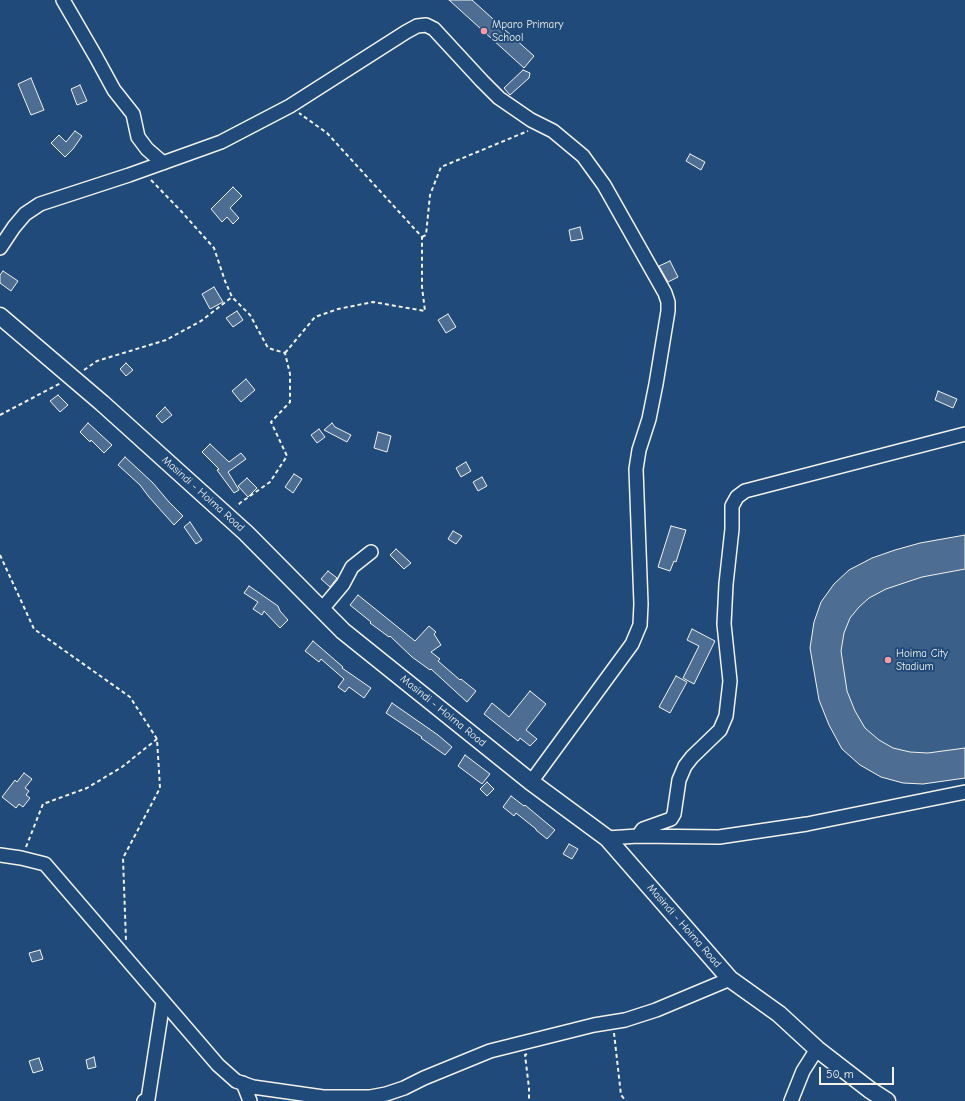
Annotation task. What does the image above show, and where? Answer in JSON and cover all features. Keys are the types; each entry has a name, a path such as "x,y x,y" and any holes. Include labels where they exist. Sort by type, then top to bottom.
{"main road":[{"name":"Masindi - Hoima Road","path":"0,316 102,402 246,533 343,631 531,782 607,838 730,978 779,1014 817,1049 870,1090 887,1101"}],"street":[{"path":"63,0 114,90 133,114 137,133 142,144 163,163"},
{"path":"0,248 25,214 40,204 222,142 290,106 417,26 426,25 434,29 499,98 515,110 553,131 583,156 594,170 665,293 668,302 656,384 649,419 639,450 636,469 640,625 632,644 531,782"},
{"path":"638,836 639,832 643,829 671,819 674,814 678,780 685,766 692,757 720,730 726,716 730,681 724,616 732,529 732,506 737,497 745,491 965,434"},
{"path":"322,610 343,584 352,567 371,552"},
{"path":"607,838 638,836 719,837 807,824 965,792"},
{"path":"0,855 45,864 218,1066 236,1081 253,1087 323,1097 370,1097 386,1094 404,1088 424,1078 490,1051 548,1036 625,1020 656,1010 730,978"},
{"path":"144,1101 148,1099 163,1002"},
{"path":"791,1101 803,1071 817,1049"},
{"path":"243,1083 250,1101"}],"path":[{"path":"285,352 315,317 338,309 373,302 425,311 422,287 422,237 327,133 290,106"},
{"path":"422,237 426,235 430,195 441,167 542,125"},
{"path":"141,170 214,248 232,297 250,315 268,348 285,352"},
{"path":"0,415 72,377 97,361 166,340 201,321 232,297"},
{"path":"228,517 240,503 270,482 287,456 271,422 290,402 290,374 285,352"},
{"path":"0,554 34,629 130,697 157,739 160,788 123,858 127,960"},
{"path":"21,858 43,804 87,788 122,767 157,739"},
{"path":"613,1022 621,1095 626,1101"},
{"path":"529,1101 525,1055 531,1051"}],"shaded area":[{"name":"Hoima City Stadium","path":"965,535 965,778 923,784 903,783 881,777 860,765 842,749 829,725 819,700 810,648 814,622 821,602 834,584 849,570 872,558 895,550 920,543"}],"building":[{"path":"449,0 472,0 534,56 524,68"},
{"path":"523,70 530,73 529,78 510,95 504,88"},
{"path":"31,78 44,110 31,115 18,84"},
{"path":"80,85 87,101 77,105 71,89"},
{"path":"75,131 82,136 65,157 51,143 59,135 66,142"},
{"path":"690,154 705,162 701,170 686,161"},
{"path":"233,187 242,196 230,208 239,218 233,224 227,217 222,222 211,209"},
{"path":"580,227 583,239 571,241 569,230"},
{"path":"670,261 678,277 668,282 659,266"},
{"path":"3,271 18,281 11,291 0,283 0,275"},
{"path":"214,287 223,302 210,309 202,294"},
{"path":"237,311 243,320 233,327 226,318"},
{"path":"448,314 456,327 446,333 438,320"},
{"path":"126,363 133,370 126,376 120,369"},
{"path":"246,379 255,390 241,402 232,391"},
{"path":"938,391 957,399 953,408 935,400"},
{"path":"58,395 68,405 60,412 50,401"},
{"path":"165,407 172,415 162,423 156,416"},
{"path":"88,423 112,445 104,453 91,440 90,442 80,432"},
{"path":"332,423 335,427 351,435 347,442 324,430"},
{"path":"319,429 325,437 317,443 311,435"},
{"path":"378,432 391,436 387,452 374,448"},
{"path":"210,444 229,462 241,453 246,459 228,472 239,490 234,493 217,470 219,469 202,452"},
{"path":"125,457 153,483 183,516 174,525 140,485 118,465"},
{"path":"466,462 471,471 461,477 456,468"},
{"path":"294,474 302,479 293,493 285,487"},
{"path":"482,477 487,486 478,491 473,482"},
{"path":"247,478 257,488 248,497 238,486"},
{"path":"190,522 202,540 196,544 184,527"},
{"path":"671,526 686,530 676,562 674,561 670,571 658,567"},
{"path":"453,531 462,536 456,544 448,539"},
{"path":"965,535 965,569 922,577 886,589 869,598 859,607 850,618 844,633 841,651 847,691 855,711 865,728 879,740 893,748 910,752 928,753 965,748 965,778 923,784 903,783 881,777 860,765 842,749 829,725 819,700 810,648 814,622 821,602 834,584 849,570 872,558 895,550 920,543"},
{"path":"396,549 411,563 404,569 390,555"},
{"path":"328,571 337,578 330,587 321,579"},
{"path":"249,586 278,606 280,611 288,620 280,628 264,611 262,615 253,609 258,602 244,593"},
{"path":"358,595 415,641 429,626 436,632 434,634 441,645 431,652 440,659 438,661 460,680 461,679 476,691 467,702 431,669 430,670 412,657 390,636 389,637 370,623 371,622 350,605"},
{"path":"692,629 715,641 694,684 683,678 699,646 687,640"},
{"path":"313,641 343,667 342,668 371,688 364,698 349,687 345,692 338,687 344,679 321,659 319,662 305,651"},
{"path":"676,676 687,682 670,713 659,707"},
{"path":"530,691 546,704 526,730 537,739 530,746 520,738 518,741 484,714 492,703 509,717"},
{"path":"392,703 438,735 452,747 445,755 421,738 422,737 386,713"},
{"path":"465,755 490,774 482,784 458,766"},
{"path":"24,773 32,779 25,788 29,791 26,795 30,798 23,807 19,804 16,808 2,797 15,780 17,782"},
{"path":"487,782 494,789 487,796 480,789"},
{"path":"511,796 524,806 525,805 555,830 547,839 516,813 514,816 503,807"},
{"path":"569,844 578,849 572,859 563,854"},
{"path":"40,950 43,959 32,962 29,953"},
{"path":"94,1057 96,1067 88,1069 86,1060"},
{"path":"39,1058 43,1070 33,1073 29,1061"}],"place":[{"name":"Mparo Primary School","path":"484,31"},
{"name":"Hoima City Stadium","path":"888,660"}]}
